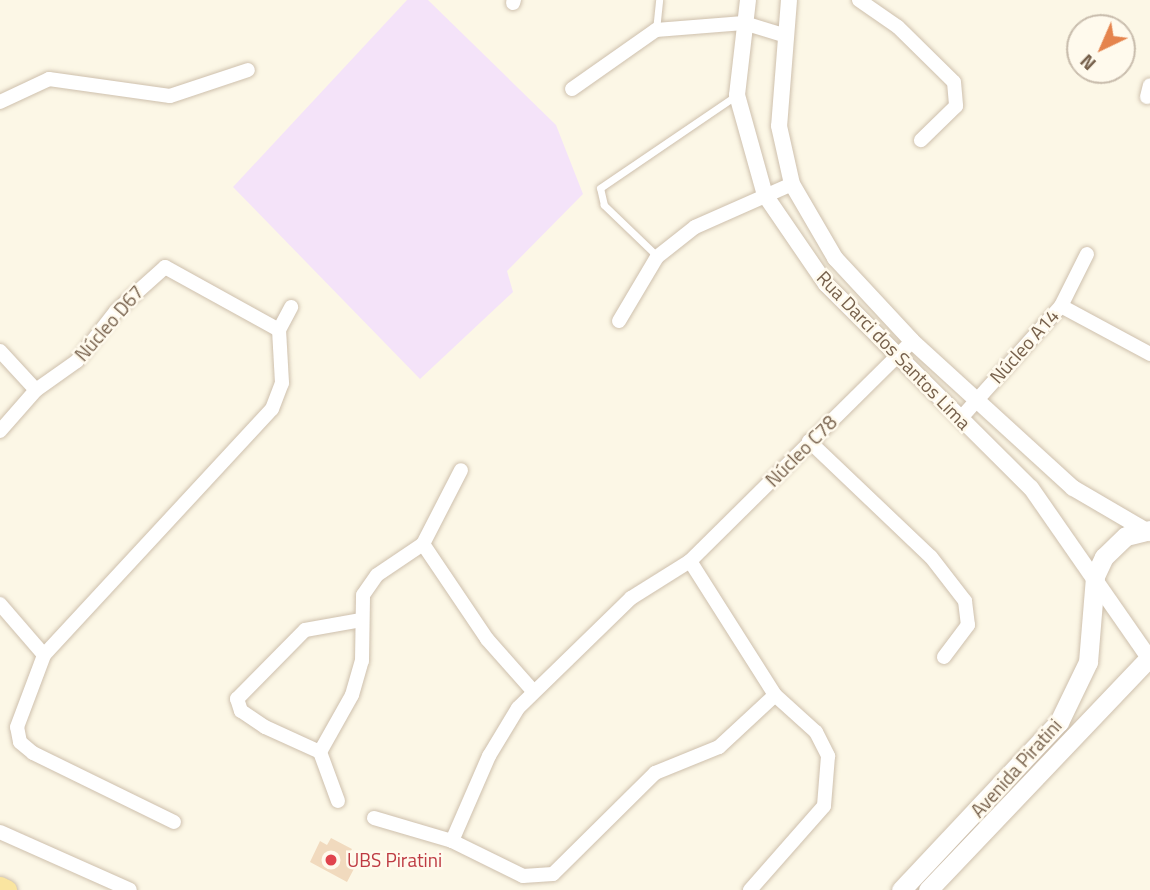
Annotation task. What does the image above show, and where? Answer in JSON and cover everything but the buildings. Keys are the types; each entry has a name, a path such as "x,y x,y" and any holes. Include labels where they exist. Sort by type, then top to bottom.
{"main road":[{"name":"Avenida Piratini","path":"901,890 1059,722 1088,662 1095,576 1113,545 1148,531"},
{"name":"Avenida Piratini","path":"928,890 1150,658"},
{"path":"0,887 6,890"}],"street":[{"name":"Rua Darci dos Santos Lima","path":"748,0 737,95 765,195 825,284 1031,488 1150,658"},
{"name":"Rua Darci dos Santos Lima","path":"789,0 783,35 777,113 792,184 835,258 912,341 978,398 1073,488 1148,531"},
{"path":"859,0 898,27 954,82 956,106 921,140"},
{"path":"572,89 656,30 744,23 783,35"},
{"path":"0,102 49,79 170,96 248,70"},
{"path":"619,321 657,257 695,227 792,184"},
{"name":"Núcleo A14","path":"960,419 1061,306 1087,254"},
{"name":"Núcleo D67","path":"36,390 77,360 116,311 165,267 279,330"},
{"path":"1061,306 1150,354"},
{"path":"174,822 20,741 17,727 44,655 254,435 282,383 279,330 291,307"},
{"name":"Núcleo C78","path":"453,841 498,738 533,691 631,598 690,561 912,341"},
{"path":"0,351 36,390 0,431"},
{"path":"809,441 931,558 965,601 968,625 944,657"},
{"path":"320,752 352,695 362,661 363,595 377,575 423,544 461,470"},
{"path":"423,544 487,639 533,691"},
{"path":"690,561 775,695 817,732 828,756 830,788 810,829 750,890"},
{"path":"0,604 44,655"},
{"path":"338,801 320,752 257,722 241,711 237,699 305,630 362,620"},
{"path":"374,818 453,841 523,876 553,874 655,773 719,747 775,695"},
{"path":"0,832 130,890"}],"lane":[{"path":"656,30 659,2 668,0"},
{"path":"657,257 604,205 600,188 737,95"}],"shaded area":[{"path":"407,0 428,0 556,125 583,194 507,271 513,292 420,379 233,187"}],"place":[{"name":"UBS Piratini","path":"331,860"}]}
